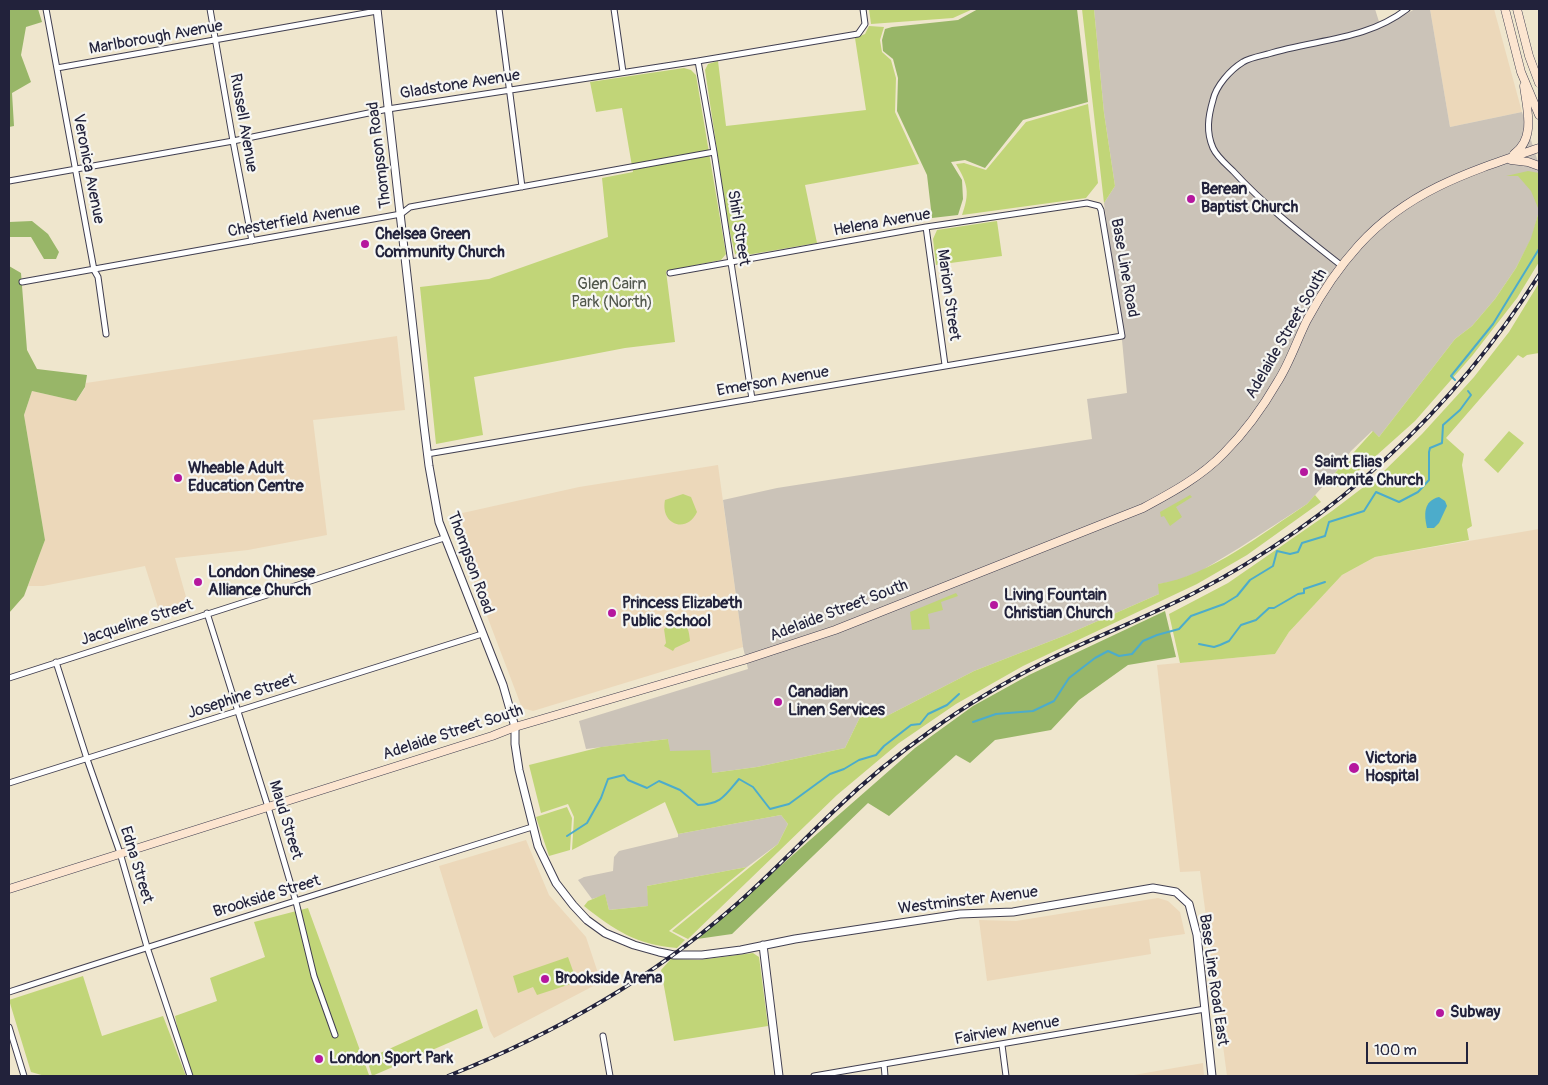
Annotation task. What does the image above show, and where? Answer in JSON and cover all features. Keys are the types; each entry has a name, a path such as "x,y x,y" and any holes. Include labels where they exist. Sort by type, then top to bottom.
{"main road":[{"path":"1505,9 1521,72 1529,120 1528,136 1521,148 1506,159"},
{"path":"1517,9 1529,56 1539,83"},
{"path":"1521,72 1539,115"},
{"name":"Adelaide Street South","path":"9,889 492,736 515,727 744,660 835,630 1143,508 1172,493 1223,454 1262,407 1279,380 1324,292 1342,266 1370,234 1406,204 1440,184 1539,148"},
{"path":"1506,159 1528,162 1539,166"}],"street":[{"name":"Veronica Avenue","path":"46,9 94,270 98,277 106,334"},
{"name":"Russell Avenue","path":"210,9 252,241"},
{"path":"499,9 522,187"},
{"path":"614,9 623,72"},
{"name":"Gladstone Avenue","path":"9,182 233,141 388,109 858,34 865,24 863,9"},
{"path":"1342,266 1249,189 1214,150 1209,137 1208,126 1214,93 1223,80 1243,62 1269,53 1373,29 1408,9"},
{"name":"Marlborough Avenue","path":"57,68 377,10"},
{"name":"Thompson Road","path":"377,10 427,454 438,522 503,684 515,727 515,744 519,770 538,846 556,883 587,920 605,933 634,945 674,955 702,955 764,945"},
{"name":"Shirl Street","path":"698,61 714,152 724,226 732,263 752,399"},
{"name":"Chesterfield Avenue","path":"22,282 401,214 410,207 714,152"},
{"name":"Helena Avenue","path":"670,274 926,227 1087,202 1099,206"},
{"name":"Base Line Road","path":"1099,206 1122,336"},
{"name":"Marion Street","path":"926,227 945,365"},
{"name":"Emerson Avenue","path":"427,454 1122,336"},
{"name":"Jacqueline Street","path":"9,678 444,538"},
{"name":"Maud Street","path":"207,613 268,807 296,902 314,976 335,1035"},
{"name":"Josephine Street","path":"9,783 482,634"},
{"name":"Edna Street","path":"56,662 120,853 190,1076"},
{"name":"Brookside Street","path":"9,992 532,827"},
{"name":"Westminster Avenue","path":"764,945 960,914 1013,912 1154,888 1176,892"},
{"name":"Base Line Road East","path":"1176,892 1189,904 1196,935 1212,1076"},
{"path":"764,945 779,1076"},
{"name":"Fairview Avenue","path":"814,1076 1205,1009"},
{"path":"9,1027 12,1045 24,1076"},
{"path":"603,1036 610,1076"},
{"path":"1002,1045 1006,1076"},
{"path":"884,1064 885,1076"}],"shaded area":[{"path":"1094,9 1375,9 1381,28 1415,9 1430,9 1450,127 1522,112 1539,165 1539,211 1532,237 1516,268 1495,299 1472,326 1455,339 1379,437 1372,431 1351,451 1335,473 1307,504 1201,571 1176,581 1159,584 1159,594 1066,635 974,671 881,719 863,711 845,748 757,767 712,773 669,751 668,739 586,749 579,721 748,669 743,647 723,500 777,488 1092,439 1087,399 1127,393 1104,203 1115,186 1104,113"},
{"path":"1430,9 1494,9 1522,112 1450,127"},
{"name":"Wheable Adult Education Centre","path":"397,336 405,410 313,420 327,535 248,550 175,558 190,611 162,620 145,566 43,586 28,586 45,540 24,415 32,391 76,401 85,388 86,383"},
{"name":"Princess Elizabeth Public School","path":"718,465 743,647 533,711 522,708 449,516 579,487"},
{"name":"Victoria Hospital","path":"1539,529 1539,1076 1227,1076 1200,871 1180,872 1157,665 1275,654 1289,632 1342,575 1375,557"},
{"path":"781,815 788,824 778,844 747,867 647,886 649,906 609,910 605,895 592,899 578,880 613,871 614,857 619,851 678,837 678,834"},
{"path":"526,840 549,895 586,937 601,982 494,1038 490,1031 439,866"},
{"path":"1158,898 1168,901 1180,912 1185,934 1149,939 1151,954 987,981 979,920 1016,921"},
{"path":"1203,1063 1204,1076 1128,1076"}],"green space":[{"path":"9,9 38,9 42,22 26,27 21,55 31,82 12,93 14,126 9,127"},
{"path":"869,9 973,9 953,18 871,24"},
{"path":"978,9 1077,9 1088,102 1023,120 985,168 965,160 951,162 962,180 963,199 958,215 932,218 927,175 897,111 898,78 893,59 883,51 882,40 885,29 958,20"},
{"path":"1082,9 1094,9 1104,113 1115,186 1104,203"},
{"path":"869,26 884,27 880,40 882,52 891,60 896,78 895,112 919,164 805,185 817,243 741,256 735,254 728,224 705,70 708,64 718,61 726,126 866,110 855,38 865,34"},
{"name":"Glen Cairn Park (North)","path":"684,68 691,70 696,75 726,254 721,260 666,271 675,342 625,348 474,377 483,435 436,444 420,287 489,279 608,237 602,178 633,172 622,108 596,112 590,82"},
{"path":"1088,104 1098,183 1086,198 962,215 967,194 963,177 956,164 964,163 986,170 1026,122"},
{"path":"1528,171 1539,173 1538,208 1531,191 1518,176 1506,176"},
{"path":"1539,211 1539,262 1517,298 1472,356 1415,421 1338,487 1335,483 1339,478 1335,473 1373,431 1379,437 1455,339 1472,326 1495,299 1516,268 1531,238"},
{"path":"32,221 48,234 59,252 56,259 44,259 31,237 9,237 9,222"},
{"path":"997,221 1002,256 936,265 933,239 937,230"},
{"path":"9,266 21,273 27,350 37,369 87,375 85,387 76,401 32,391 24,415 45,540 24,596 9,613"},
{"path":"1539,283 1539,353 1527,355 1523,358 1518,355 1446,438 1464,454 1462,465 1472,526 1467,529 1469,540 1375,557 1342,575 1289,632 1275,654 1180,663 1169,614 1228,583 1332,511 1382,473 1422,434 1474,377 1509,332"},
{"path":"1509,431 1524,443 1498,473 1484,460"},
{"path":"683,494 691,497 697,512 693,519 687,523 675,524 666,516 665,500"},
{"path":"1190,495 1192,497 1176,507 1182,517 1170,526 1164,516 1161,517 1160,512"},
{"path":"1315,495 1321,502 1247,555 1197,584 1023,666 956,704 899,743 837,795 688,939 672,931 778,844 788,824 781,815 678,834 665,802 572,850 574,817 568,804 541,813 529,765 601,747 668,739 670,751 710,750 712,773 757,767 845,748 863,711 881,719 974,671 1066,635 1159,594 1158,584 1178,579 1217,563 1255,540 1307,504"},
{"path":"956,593 958,596 941,602 943,610 928,614 930,629 912,630 910,612"},
{"path":"1165,611 1176,657 1128,665 1079,700 1051,730 995,740 970,763 956,755 889,816 868,803 732,934 697,939 915,748 973,706 1029,675"},
{"path":"678,621 686,626 690,641 675,648 673,651 664,646 666,643 664,629 673,622"},
{"path":"567,807 572,818 570,850 549,856 536,817"},
{"path":"747,867 669,931 685,940 677,948 650,944 638,940 616,929 584,906 588,901 605,894 609,910 648,906 647,886"},
{"path":"308,908 369,1075 187,1076 175,1016 217,1001 210,978 265,957 254,922"},
{"path":"753,953 759,957 768,1026 674,1041 661,970 671,959 699,960"},
{"name":"Brookside Arena","path":"568,957 577,982 537,995 533,987 518,993 513,976"},
{"path":"83,976 102,1036 163,1016 186,1076 45,1076 31,1072 9,1000"},
{"path":"477,1009 483,1028 372,1076 367,1059"}],"water":[{"path":"1439,497 1445,501 1447,506 1439,523 1434,528 1427,528 1425,514 1427,505"}],"waterway":[{"path":"1455,380 1451,376 1493,324 1539,249"},
{"path":"973,722 996,714 1033,711 1054,701 1069,678 1095,658 1108,651 1119,656 1132,654 1143,641 1179,629 1191,616 1224,604 1237,596 1250,580 1273,566 1277,551 1290,554 1298,552 1302,543 1325,536 1329,522 1364,511 1376,492 1399,502 1418,492 1429,480 1430,448 1442,443 1443,425 1460,410 1471,395 1468,391"},
{"path":"1199,644 1214,647 1229,641 1241,625 1256,620 1269,608 1274,608 1298,594 1304,593 1304,589 1325,582"},
{"path":"567,836 587,823 601,798 608,779 624,775 628,780 647,788 659,781 680,790 698,805 717,801 730,791 739,779 753,787 770,809 789,804 830,774 844,769 859,760 876,755 884,746 911,725 920,724 928,714 947,705 959,694"}],"railway":[{"path":"448,1076 524,1043 561,1024 632,983 666,960 745,897 871,778 907,748 960,710 1050,659 1194,593 1246,564 1296,531 1343,496 1388,457 1430,415 1469,371 1506,324 1539,275"}],"place":[{"name":"Berean Baptist Church","path":"1191,199"},
{"name":"Chelsea Green Community Church","path":"365,244"},
{"name":"Saint Elias Maronite Church","path":"1304,472"},
{"name":"Wheable Adult Education Centre","path":"178,478"},
{"name":"London Chinese Alliance Church","path":"198,582"},
{"name":"Living Fountain Christian Church","path":"994,605"},
{"name":"Princess Elizabeth Public School","path":"612,613"},
{"name":"Canadian Linen Services","path":"778,702"},
{"name":"Victoria Hospital","path":"1354,768"},
{"name":"Brookside Arena","path":"545,979"},
{"name":"Subway","path":"1440,1013"},
{"name":"London Sport Park","path":"319,1059"}]}
